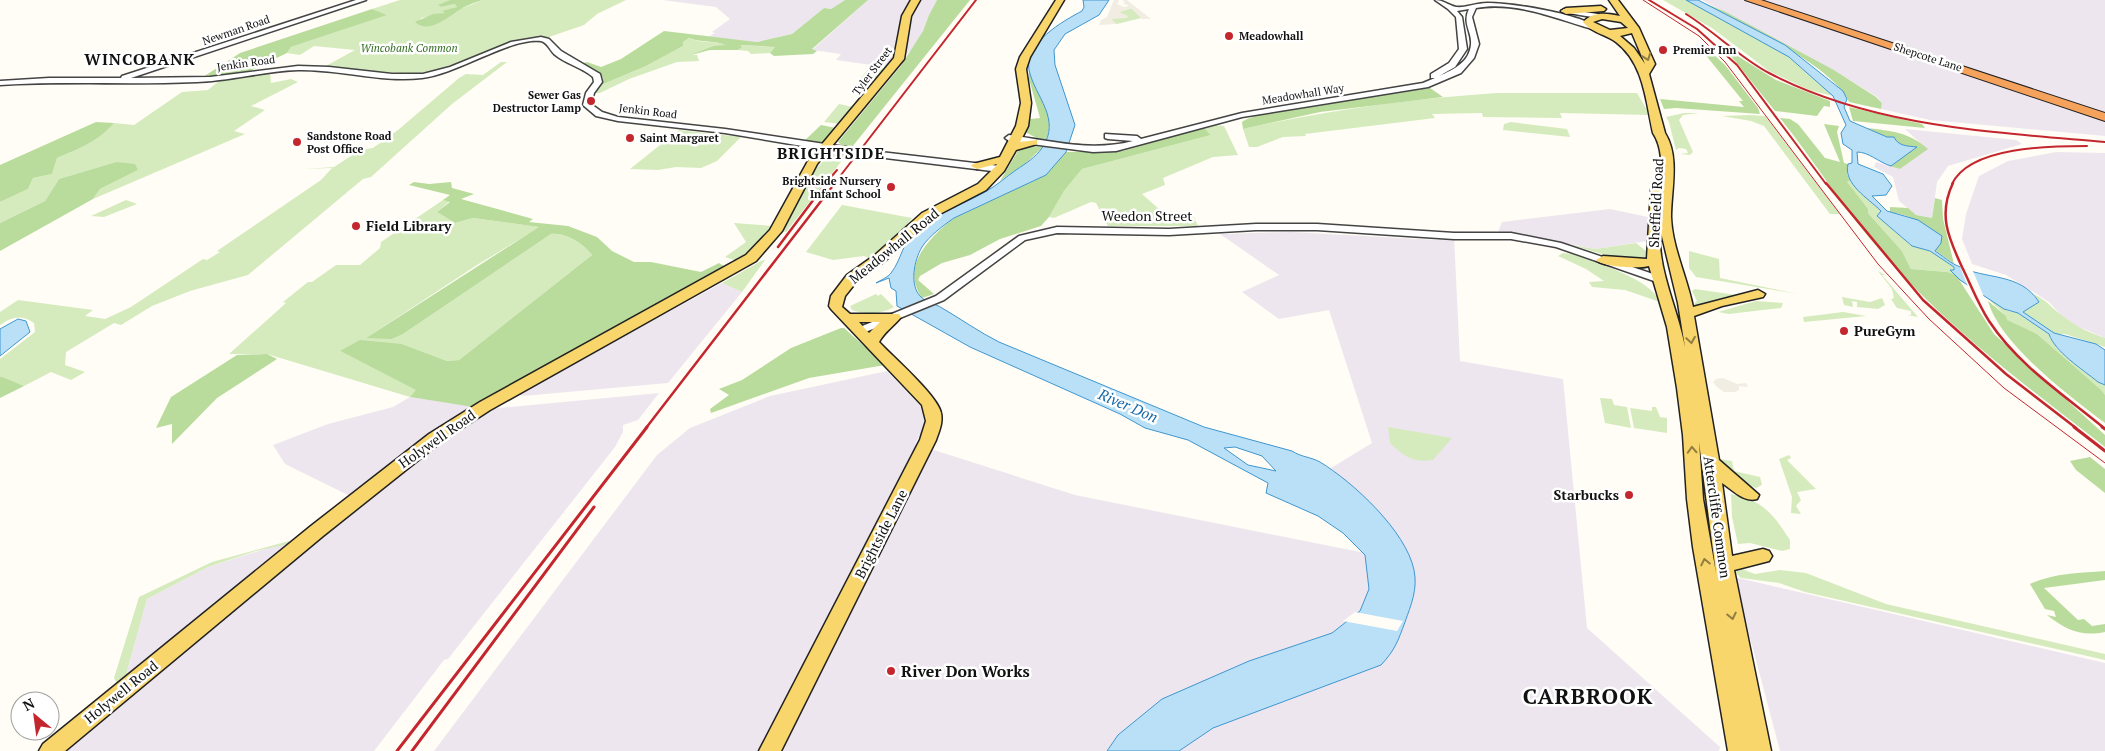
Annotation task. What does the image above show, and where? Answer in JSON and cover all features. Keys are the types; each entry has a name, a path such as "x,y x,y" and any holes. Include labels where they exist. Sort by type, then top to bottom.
{"highway":[{"name":"Shepcote Lane","path":"1750,0 2105,115"},
{"name":"Shepcote Lane","path":"1757,0 2105,115"}],"main road":[{"name":"Tyler Street","path":"832,148 899,59 904,46 905,18 916,0"},
{"name":"Meadowhall Road","path":"841,311 838,296 852,278 880,258 926,216 974,191 994,171 1014,139 1015,125 1022,120 1026,103 1021,70 1024,57 1060,0"},
{"path":"1566,11 1592,11 1609,2"},
{"path":"1599,16 1615,17 1632,25 1624,33 1605,31 1592,27 1588,20 1606,11 1609,2"},
{"name":"Sheffield Road","path":"1609,2 1632,25 1650,64 1646,73 1659,134 1663,138 1668,167 1665,218 1669,242 1665,250 1668,279"},
{"path":"1605,31 1628,47 1646,73"},
{"name":"Sheffield Road","path":"1659,134 1656,138 1660,166 1653,240 1668,279"},
{"path":"1014,139 1036,142"},
{"path":"1014,139 1036,142"},
{"name":"Holywell Road","path":"50,751 317,531 434,438 485,406 751,258 771,238 808,170 832,148"},
{"path":"977,166 994,171"},
{"path":"977,166 994,171"},
{"path":"1603,260 1642,264 1668,279"},
{"name":"Attercliffe Common","path":"1668,279 1679,315 1715,488 1723,543 1724,568 1760,751"},
{"name":"Attercliffe Common","path":"1668,279 1679,315 1694,499 1739,751"},
{"path":"1679,315 1727,300 1758,294"},
{"path":"841,311 898,315"},
{"path":"841,311 865,337 876,332 898,315"},
{"name":"Brightside Lane","path":"770,751 932,432 933,411 928,402 865,337"},
{"path":"1709,460 1721,473 1751,495"},
{"path":"1694,499 1706,488 1715,488"},
{"path":"1699,528 1723,543"},
{"path":"1724,568 1731,563 1763,556"}],"street":[{"name":"Newman Road","path":"117,81 363,0"},
{"path":"1438,0 1449,6 1459,17 1463,43 1474,48"},
{"path":"1491,0 1599,16"},
{"path":"1474,48 1469,16 1473,9 1481,3 1537,12 1592,27"},
{"path":"1449,6 1473,9"},
{"name":"Meadowhall Way","path":"1408,86 1445,70 1456,60 1463,43 1471,31"},
{"name":"Jenkin Road","path":"117,81 209,80 298,68 423,76 445,72 526,41 543,39 550,42 557,52 597,76 598,82 590,93 588,105 604,116 630,121 725,131 872,154 977,166"},
{"name":"Meadowhall Way","path":"1082,147 1122,143 1229,116 1439,80 1458,71 1470,58 1474,48"},
{"path":"0,83 40,79 117,81"},
{"name":"Meadowhall Way","path":"1036,142 1082,147 1116,148 1229,116"},
{"path":"1213,122 1235,127"},
{"path":"1092,145 1109,137 1137,139"},
{"name":"Weedon Street","path":"898,315 940,298 1018,241 1047,231 1176,232 1310,227 1527,239 1558,244 1603,260 1630,275 1668,279"}],"shaded area":[{"path":"662,0 845,0 831,9 824,8 792,34 757,42 708,37 730,19 716,7"},
{"path":"868,0 937,0 923,31 911,50 893,68 836,60 841,54 812,50"},
{"path":"1114,0 1119,0 1117,4 1124,7 1129,6 1123,3 1125,2 1122,0 1127,0 1151,19 1142,19 1131,8 1119,12 1128,16 1127,18 1111,19 1117,24 1099,25 1101,20 1107,17"},
{"path":"1702,0 2105,0 2105,136 1930,120 1881,109 1882,103 1877,97 1834,70"},
{"path":"1905,129 2016,140 2022,144 1948,166 1937,182 1932,218 1916,215 1899,201 1893,177 1874,167 1876,162 1900,169 1927,149"},
{"path":"2056,152 2105,153 2105,338 2075,325 2061,315 2049,302 2006,275 1972,264 1962,239 1966,214 1979,176 2008,161"},
{"path":"1610,209 1648,217 1647,241 1595,249 1548,240 1454,236 1460,361 1563,379 1587,628 1720,747 1719,751 434,751 657,455 690,428 770,396 887,371 922,408 925,418 923,429 915,444 1075,495 1360,552 1399,544 1366,501 1331,468 1372,443 1329,310 1279,319 1242,292 1279,275 1220,234 1291,232 1438,240 1450,231 1498,232 1502,222"},
{"path":"722,283 742,292 668,383 523,396 518,394"},
{"path":"1723,378 1737,384 1746,383 1748,387 1739,386 1739,390 1735,392 1724,392 1713,382 1716,379"},
{"path":"659,393 638,420 623,425 623,432 615,447 448,659 444,660 374,751 55,751 131,690 127,671 147,599 208,567 306,536 354,498 285,464 273,445 328,424 393,407 410,397 488,409"},
{"path":"1734,577 2105,663 2105,751 1780,751"}],"green space":[{"name":"Wincobank Common","path":"400,0 450,0 439,6 455,4 458,6 446,13 421,18 419,25 483,0 626,0 597,14 584,25 549,37 528,39 443,70 413,74 324,67 355,50 314,46 300,55 287,53 291,47 386,15 372,9"},
{"path":"450,0 483,0 466,6 445,20 433,25 426,26 415,22 433,14 445,13 442,11 457,7 455,4 441,7 438,5"},
{"path":"845,0 868,0 812,49 817,51 813,54 774,56 770,53 775,47 740,45 742,47 738,50 709,50 690,55 714,46 726,45 689,38 683,42 683,46 646,66 601,85 603,78 597,71 583,63 587,62 601,67 621,59 664,31 757,42 792,34 824,8 831,9"},
{"path":"937,0 970,0 852,147 843,146 838,142 900,67 923,31"},
{"path":"1663,0 1686,0 1768,43 1789,57 1833,96 1809,90 1769,71 1712,28"},
{"path":"1698,0 1726,12 1834,70 1876,97 1882,103 1881,109 1849,102 1840,88 1804,59 1757,31"},
{"path":"1132,8 1141,18 1117,24 1111,21 1117,15 1128,17 1119,12"},
{"path":"372,9 387,15 291,47 287,53 246,73 203,77 240,53"},
{"path":"689,38 727,45 692,55 697,55 699,61 677,62 629,79 600,93 595,93 601,85 646,66 683,46 683,42"},
{"path":"739,45 775,47 770,53 751,54 748,51 738,50 741,47"},
{"path":"1704,53 1713,54 1725,65 1758,108 1760,114 1676,108 1664,109 1660,99 1744,107 1739,101 1743,101"},
{"path":"1736,55 1776,80 1830,101 1830,107 1824,106 1817,116 1775,111 1731,56"},
{"path":"501,62 507,62 452,104 371,177 363,179 248,275 190,291 152,306 121,325 114,323 66,352 65,365 85,372 71,380 51,372 24,386 0,377 0,359 35,332 34,323 25,318 13,318 0,325 0,312 18,300 93,310 85,316 105,319 131,307 203,259 207,260 220,252 217,251 321,180 332,168 304,169 334,167 360,150 373,148 398,130 459,78 466,74 483,75"},
{"path":"871,66 886,69 874,82 859,80"},
{"path":"1029,68 1048,112 1049,131 1046,140 1025,132 1030,119 1040,118 1029,79"},
{"path":"270,72 271,83 291,79 298,82 251,106 265,110 234,131 245,134 93,199 100,189 138,170 116,162 59,179 45,201 0,223 0,202 28,189 33,178 52,174 57,158 94,140 114,123 134,125 182,92 208,90 220,80"},
{"path":"1430,88 1443,97 1320,112 1243,129 1242,122 1274,111 1331,101"},
{"path":"1497,93 1637,93 1650,115 1560,113 1562,118 1483,117 1482,113 1432,114 1435,118 1305,134 1306,136 1283,137 1257,147 1249,147 1243,129 1369,106 1432,98"},
{"path":"839,104 853,107 841,124 824,122"},
{"path":"1849,107 1922,124 1925,128 1853,121"},
{"path":"1684,113 1699,113 1683,115 1679,120 1693,152 1690,155 1680,154 1688,153 1686,149 1679,148 1676,150 1666,117"},
{"path":"1722,116 1765,116 1840,214 1830,214 1764,126 1751,121"},
{"path":"1780,118 1790,119 1798,124 1825,158 1840,162 1824,124 1839,126 1837,132 1844,163 1848,164 1847,174 1850,181 1847,182 1868,209 1868,213 1902,251 1911,269 1947,272 1956,275 1994,334 2105,435 2105,447 1990,357 1910,283 1857,223"},
{"path":"96,122 114,123 94,140 57,158 52,174 33,178 28,189 0,202 0,165"},
{"path":"1511,122 1567,129 1570,137 1503,130 1504,124"},
{"path":"821,125 836,128 824,143 803,142"},
{"path":"1224,126 1238,155 1213,157 1163,178 1165,185 1142,194 1168,217 1193,215 1198,226 1108,226 1096,203 1091,202 1054,218 1049,217 1064,191 1082,169 1211,135 1203,127"},
{"path":"1203,127 1211,135 1082,169 1064,191 1049,217 1041,226 1000,239 970,255 942,263 920,276 918,280 934,294 922,298 916,286 914,275 920,254 935,234 954,218 1046,175 1066,152 1123,151"},
{"path":"1867,128 1892,131 1907,136 1928,149 1900,169 1889,166 1916,147 1905,146"},
{"path":"679,130 741,137 717,161 701,168 630,169"},
{"path":"1032,146 1043,147 1026,163 1000,181 1018,151"},
{"path":"840,151 848,153 786,232 783,231 799,197 813,174 830,156"},
{"path":"116,162 135,164 138,170 100,189 93,199 0,251 0,223 45,201 59,179"},
{"path":"1850,181 1881,211 1877,216 1910,245 1930,251 1954,267 1952,272 1956,275 1947,272 1911,269 1902,251 1868,213 1847,182"},
{"path":"414,182 429,184 451,182 452,188 474,194 461,199 533,219 529,222 568,226 597,237 612,251 634,262 651,262 701,272 719,263 727,268 495,393 473,407 410,397 416,390 340,351 360,340 402,344 447,361 459,360 592,255 574,240 562,235 551,234 403,334 391,339 366,338 539,227 473,218 455,223 437,212 450,202 443,200 450,195 409,185"},
{"path":"1935,198 1942,200 1943,219 1954,264 1935,250 1941,243 1941,236 1917,221 1904,215 1890,212 1890,207 1908,208 1916,215 1932,218"},
{"path":"126,200 137,204 104,217 91,216"},
{"path":"443,200 450,201 437,212 455,223 473,218 540,227 477,265 366,338 403,334 551,234 562,235 574,240 592,255 459,360 447,361 402,344 340,351 417,390 410,397 267,354 229,354 286,303 283,302 308,282 312,282 336,265 360,265 380,248 381,242"},
{"path":"842,205 912,218 904,229 871,259 864,256 833,260 806,252"},
{"path":"734,223 773,226 767,237 753,253 737,261 725,257 746,242"},
{"path":"1636,243 1646,251 1647,259 1615,258 1572,245 1595,249"},
{"path":"1689,251 1719,259 1720,278 1798,294 1696,277 1689,268"},
{"path":"1563,253 1572,254 1621,272 1645,286 1654,293 1660,302 1625,290 1592,287 1589,282 1604,281 1586,269 1558,256"},
{"path":"765,260 742,292 722,283"},
{"path":"1878,271 1885,275 1882,275 1918,317 1907,315 1911,315 1911,311 1897,308 1891,299 1894,298 1892,289"},
{"path":"1695,289 1736,295 1703,303 1697,307 1694,304 1697,301 1692,291"},
{"path":"876,294 878,296 881,294 894,307 873,313 862,313 852,310 850,306"},
{"path":"1983,294 2008,311 2018,313 2049,334 2052,341 2063,354 2098,382 2105,385 2105,395 2037,334 2006,320 2006,316"},
{"path":"2034,294 2073,323 2105,338 2105,347 2065,334 2054,334 2024,313 2023,311 2039,302"},
{"path":"1842,297 1870,302 1882,298 1885,305 1878,309 1857,307 1857,302 1852,301 1853,307 1844,305"},
{"path":"1756,301 1783,303 1781,308 1729,314 1718,312"},
{"path":"1988,301 2006,316 2007,320 2037,334 2101,390 2105,395 2105,423 2055,384 2021,351 2006,334 1995,317"},
{"path":"1843,312 1866,316 1804,322 1803,317"},
{"path":"844,328 885,365 809,378 711,413 710,409 729,395 719,389 742,380 791,348"},
{"path":"267,354 277,359 217,398 172,444 172,424 156,428 171,397 237,355"},
{"path":"0,377 2,377 24,386 0,398"},
{"path":"1600,398 1612,399 1614,405 1627,407 1631,428 1605,423"},
{"path":"1652,407 1656,407 1660,417 1667,418 1667,433 1634,428 1630,408 1652,411"},
{"path":"1388,427 1452,438 1433,460 1419,460 1409,458 1390,443"},
{"path":"1789,455 1791,458 1787,460 1816,489 1797,492 1801,500 1796,506 1801,514 1791,513 1792,497 1779,459"},
{"path":"2090,457 2105,469 2105,493 2076,470 2070,461"},
{"path":"1719,459 1732,461 1734,471 1760,477 1762,485 1756,488 1744,484"},
{"path":"1731,494 1752,500 1767,510 1790,540 1790,549 1782,551 1750,543 1738,544 1732,517"},
{"path":"289,541 288,544 256,551 208,567 147,599 127,671 128,678 116,682 114,678 139,597 212,562"},
{"path":"1742,569 1755,574 1780,570 1806,573 1886,604 2105,654 2105,660 1805,592 1779,583 1741,578 1735,572"},
{"path":"2105,571 2105,580 2044,588 2078,620 2084,619 2092,626 2105,624 2105,632 2081,633 2061,625 2047,615 2056,617 2054,611 2045,609 2030,584 2058,576"}],"water":[{"name":"River Don","path":"1083,0 1109,0 1099,15 1065,34 1054,50 1055,65 1075,125 1066,152 1046,175 954,218 941,227 919,252 914,273 917,292 921,297 999,342 1204,427 1292,451 1320,462 1362,495 1389,524 1401,539 1409,555 1415,577 1410,609 1400,635 1393,650 1381,665 1213,728 1179,751 1107,751 1118,735 1162,699 1249,661 1332,633 1360,611 1369,589 1365,555 1343,533 1318,516 1266,493 1268,483 1188,440 1145,428 1120,414 970,347 897,306 896,291 891,288 889,278 876,283 891,273 911,235 941,214 989,190 1040,151 1047,137 1048,118 1032,80 1029,60 1032,51 1046,34 1082,11 1084,7","holes":["1235,447 1262,456 1276,471 1248,465 1224,448"]},
{"path":"1686,0 1698,0 1785,45 1843,91 1847,99 1844,107 1850,121 1887,137 1894,137 1903,145 1917,147 1891,166 1866,154 1857,152 1858,164 1883,174 1892,186 1886,195 1872,196 1887,211 1918,220 1942,236 1941,243 1935,251 1952,263 1968,270 2012,281 2031,292 2039,302 2023,312 2054,333 2096,344 2105,350 2105,385 2098,382 2063,354 2052,341 2049,334 2018,313 2004,309 1960,280 1950,270 1954,270 1954,267 1930,251 1912,246 1877,216 1881,211 1858,190 1849,178 1847,171 1848,164 1852,163 1852,150 1843,144 1841,133 1846,125 1833,96 1789,57"},
{"path":"18,319 26,321 30,332 0,356 0,329"}],"pier":[{"path":"1959,264 1972,269 1984,297 1968,287"},
{"path":"1355,612 1403,621 1397,631 1343,621"}],"tram line":[{"path":"1643,0 1699,36 1725,62 1878,264 1929,319 2004,388 2105,463"}],"railway":[{"path":"834,184 976,0"},
{"path":"1649,0 1697,29 1737,65 1826,184"},
{"path":"1686,14 1758,67 1809,91 1849,105 1933,124 2019,135 2105,142"},
{"path":"1952,184 1962,171 1976,162 1993,155 2034,148 2087,146"},
{"path":"825,184 837,170"},
{"path":"778,247 826,183"},
{"path":"646,428 835,183"},
{"path":"1826,183 1923,300 2006,374 2076,428"},
{"path":"1953,183 1946,205 1949,235 1981,308 1989,321 2014,352 2104,428"},
{"path":"397,751 647,427"},
{"path":"2074,427 2105,451"},
{"path":"412,751 594,507"}],"place":[{"name":"Meadowhall","path":"1229,36"},
{"name":"Premier Inn","path":"1663,50"},
{"name":"Sewer Gas Destructor Lamp","path":"591,101"},
{"name":"Saint Margaret","path":"630,138"},
{"name":"Sandstone Road Post Office","path":"297,142"},
{"name":"Brightside Nursery Infant School","path":"891,187"},
{"name":"Field Library","path":"356,226"},
{"name":"PureGym","path":"1844,331"},
{"name":"Starbucks","path":"1629,495"},
{"name":"River Don Works","path":"891,671"}],"district":[{"name":"WINCOBANK","path":"140,59"},
{"name":"BRIGHTSIDE","path":"831,153"},
{"name":"CARBROOK","path":"1588,696"}]}
